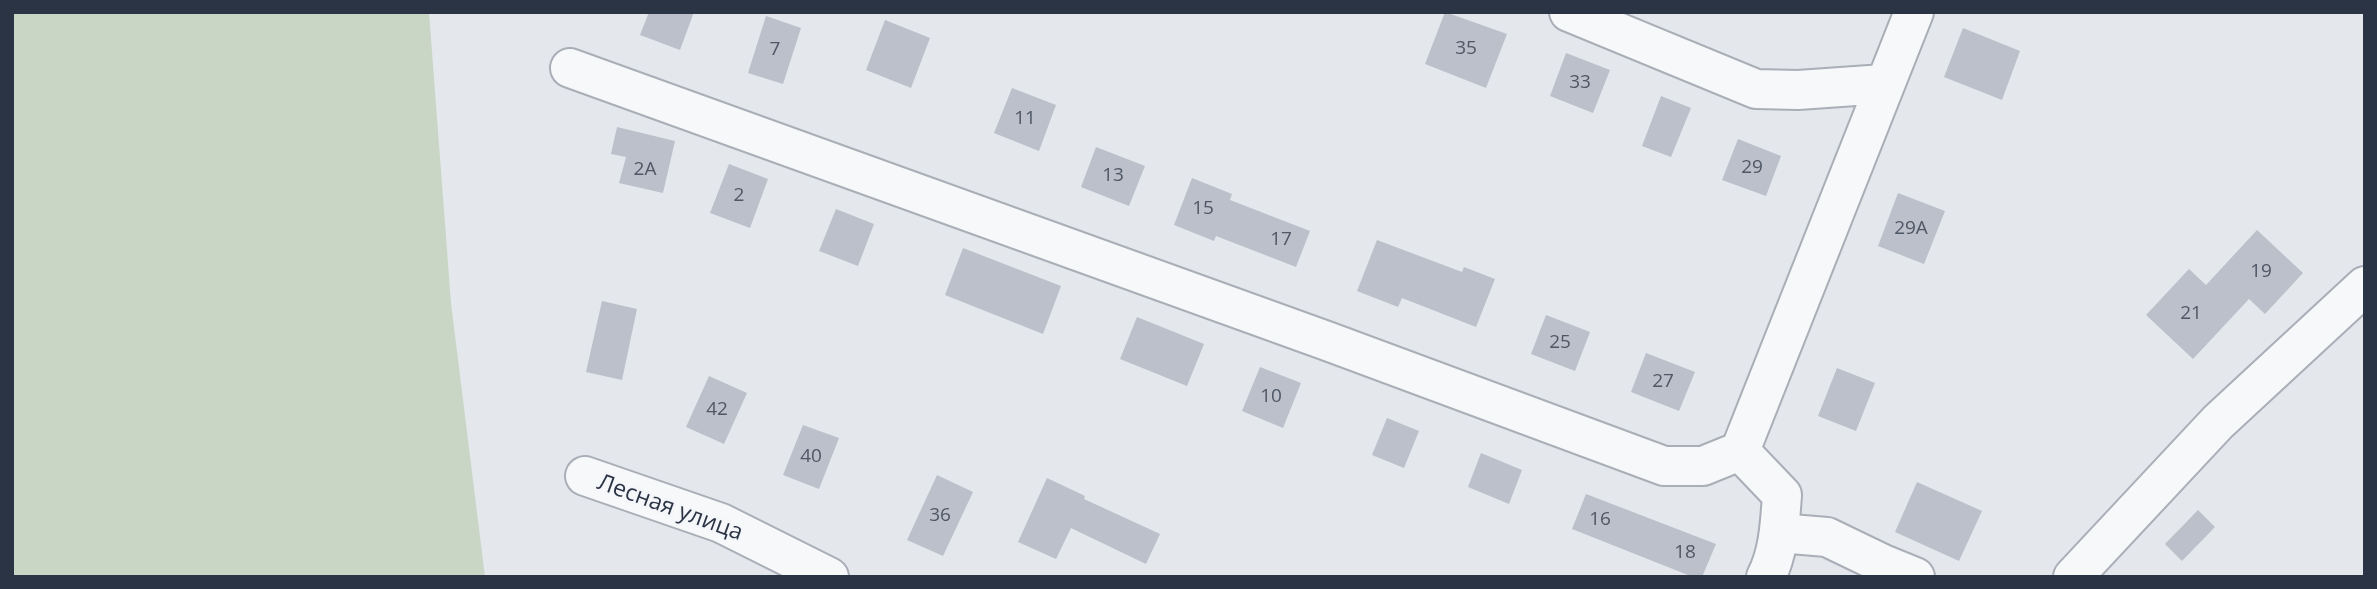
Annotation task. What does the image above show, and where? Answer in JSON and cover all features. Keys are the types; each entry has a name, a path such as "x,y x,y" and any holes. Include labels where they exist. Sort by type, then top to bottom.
{"street":[{"path":"1569,12 1756,89 1798,90 1884,84"},
{"path":"570,68 1664,466 1703,466 1740,451 1914,12"},
{"path":"2073,577 2218,422 2365,286"},
{"path":"1740,451 1782,495 1779,533 1766,577"},
{"name":"Лесная улица","path":"585,476 721,523 829,577"},
{"path":"1779,533 1827,537 1915,577"}],"green space":[{"path":"12,12 429,12 451,303 485,577 12,577"}],"building":[{"path":"649,12 694,12 680,50 640,35"},
{"path":"1445,12 1507,34 1486,88 1425,64"},
{"path":"766,16 801,28 783,84 748,73"},
{"path":"885,20 930,38 911,88 866,70"},
{"path":"1963,28 2020,51 2002,100 1944,77"},
{"path":"1566,53 1610,70 1593,113 1550,96"},
{"path":"1012,88 1056,105 1039,151 994,133"},
{"path":"1661,96 1691,108 1671,157 1642,146"},
{"path":"617,127 675,141 663,193 619,183 626,157 611,154"},
{"path":"1738,139 1781,156 1766,196 1722,180"},
{"path":"1096,147 1145,166 1129,206 1081,187"},
{"path":"729,164 768,179 750,228 710,213"},
{"path":"1192,178 1232,194 1230,200 1310,231 1296,267 1216,236 1214,241 1174,225"},
{"path":"1898,193 1945,211 1924,264 1878,246"},
{"path":"836,209 874,224 858,266 819,251"},
{"path":"2257,230 2303,273 2265,314 2249,299 2193,359 2146,315 2189,269 2206,285"},
{"path":"1377,240 1462,272 1464,267 1495,279 1476,327 1402,298 1398,307 1357,291"},
{"path":"963,248 1061,286 1043,334 945,295"},
{"path":"602,301 637,309 622,380 586,372"},
{"path":"1546,315 1590,332 1575,371 1531,354"},
{"path":"1137,317 1204,344 1187,386 1120,359"},
{"path":"1646,353 1695,372 1679,411 1631,392"},
{"path":"1260,367 1301,383 1283,428 1242,411"},
{"path":"1837,368 1875,383 1856,431 1818,416"},
{"path":"709,376 747,393 724,444 686,427"},
{"path":"1387,418 1419,431 1404,468 1372,455"},
{"path":"803,425 839,438 819,489 783,475"},
{"path":"1481,453 1522,470 1509,504 1468,487"},
{"path":"937,475 973,492 943,556 907,540"},
{"path":"1047,478 1085,496 1084,499 1160,534 1146,564 1071,528 1056,559 1018,542"},
{"path":"1917,482 1982,511 1959,561 1895,532"},
{"path":"1586,494 1716,544 1702,577 1693,577 1572,529"},
{"path":"2198,510 2215,527 2182,561 2165,544"}]}
